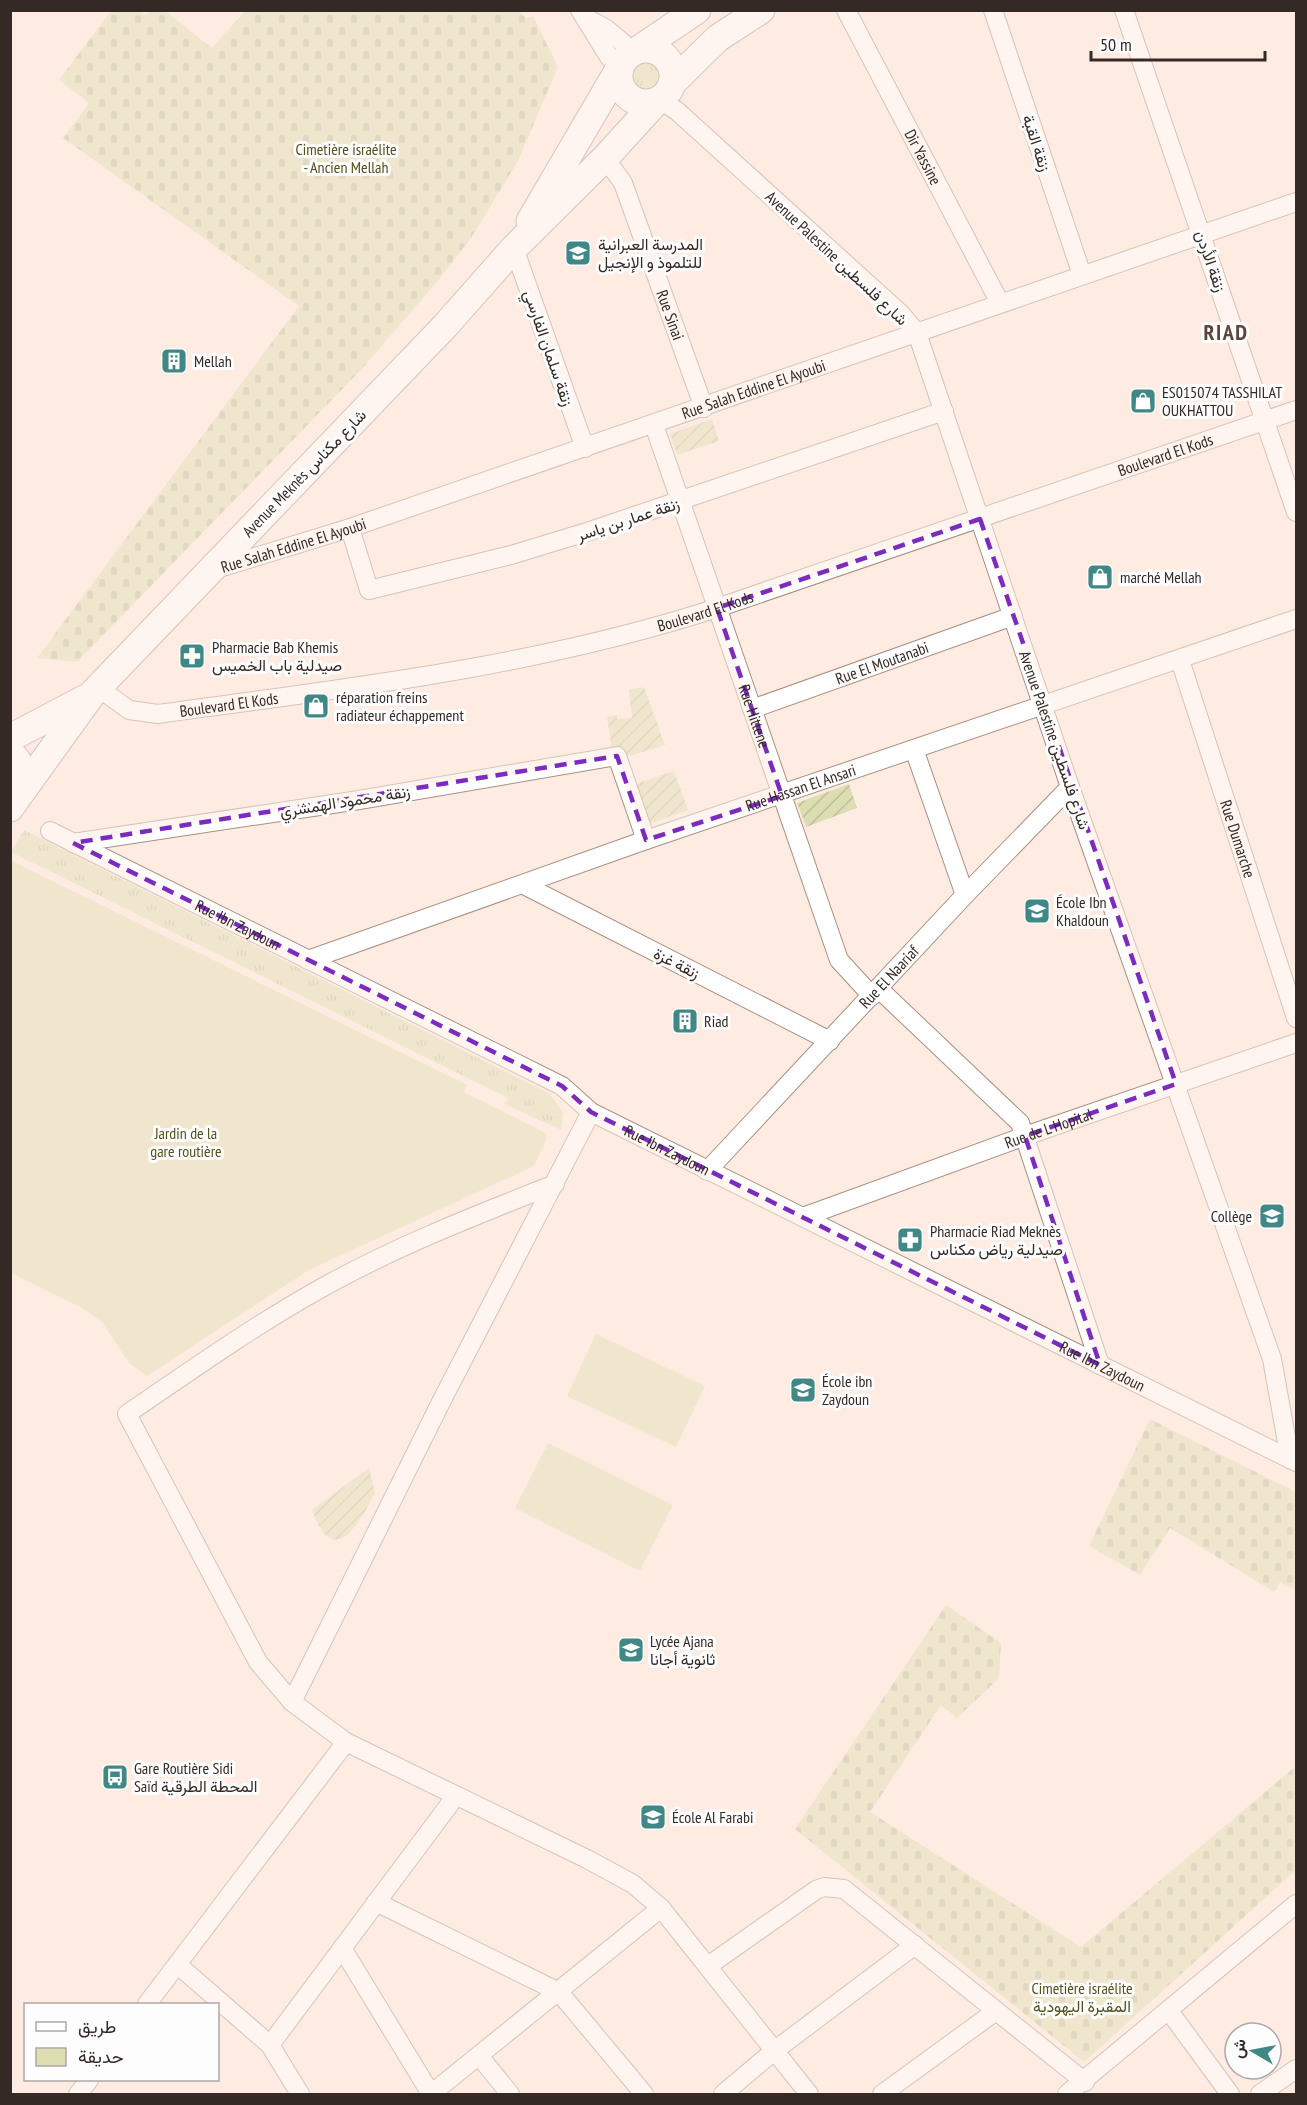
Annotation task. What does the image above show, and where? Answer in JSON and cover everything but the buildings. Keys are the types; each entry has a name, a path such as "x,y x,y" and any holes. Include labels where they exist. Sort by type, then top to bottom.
{"street":[{"name":"Avenue Meknès شارع مكناس","path":"514,248 628,59 697,10"},
{"name":"Avenue Meknès شارع مكناس","path":"14,802 95,691 445,326 514,248 667,97 718,38 761,10"},
{"name":"Dir Yassine","path":"846,10 1000,303"},
{"name":"زنقة القبة","path":"993,10 1082,274"},
{"name":"زنقة الأردن","path":"1124,10 1296,512"},
{"path":"583,14 605,28 628,59"},
{"path":"652,50 664,56 672,69 667,97 641,103 627,97 620,84 628,59 652,50"},
{"name":"Avenue Palestine شارع فلسطين","path":"667,97 901,314 917,333 1071,787 1272,1359 1294,1458"},
{"name":"Rue Sinai","path":"605,158 623,183 704,408"},
{"name":"Rue Salah Eddine El Ayoubi","path":"210,570 350,528 654,425 1082,274 1296,202"},
{"name":"زنقة سلمان الفارسي","path":"514,248 585,448"},
{"name":"Boulevard El Kods","path":"95,691 129,710 158,714 537,657 648,631 1296,410"},
{"name":"زنقة عمار بن ياسر","path":"350,528 369,590 511,555 680,502 944,411"},
{"name":"Rue Hittene","path":"654,425 839,960 1020,1123 1100,1365"},
{"name":"Rue El Moutanabi","path":"752,709 1013,616"},
{"name":"Rue Hassan El Ansari","path":"308,960 646,840 1044,707 1296,619"},
{"name":"Rue Dumarche","path":"1180,660 1296,1018"},
{"name":"Avenue Meknès شارع مكناس","path":"10,738 95,691"},
{"path":"914,749 965,895"},
{"path":"10,753 21,765 22,774 14,802"},
{"name":"زنقة محمود الهمشري","path":"73,843 359,800 617,756 646,840"},
{"name":"Rue El Naariaf","path":"707,1171 965,895 1071,787"},
{"name":"Rue Ibn Zaydoun","path":"50,831 562,1086 591,1112 707,1171 1294,1458"},
{"name":"زنقة غزة","path":"524,885 830,1041"},
{"name":"Rue de L Hopital","path":"803,1217 1025,1136 1296,1043"},
{"path":"292,1702 440,1404 591,1112"},
{"path":"555,1184 416,1240 318,1290 127,1414 258,1662 292,1702 346,1743 588,1859 633,1884 661,1908 809,2094"},
{"path":"148,2003 346,1743"},
{"path":"270,2045 455,1797"},
{"path":"708,1966 816,1890 824,1887 844,1889 1085,2082"},
{"path":"376,1902 559,1992 644,2094"},
{"path":"1067,2094 1085,2082 1296,1904"},
{"path":"342,1948 431,2094 480,2057 661,1908"},
{"path":"723,2094 774,2051 915,1945"},
{"path":"178,1965 270,2045 300,2094"},
{"path":"882,2094 996,2011"},
{"path":"1169,2011 1230,2094"},
{"path":"480,2057 510,2094"},
{"path":"1260,2094 1296,2069"},
{"path":"78,2094 88,2081"}],"highlighted area":[{"path":"980,519 1176,1084 1025,1136 1100,1365 591,1112 562,1086 73,843 617,756 646,840 782,796 717,608"}],"green space":[{"name":"Cimetière israélite - Ancien Mellah","path":"450,10 519,11 526,18 533,16 558,67 518,161 471,238 437,282 358,373 77,662 37,658 299,306 63,138 89,103 59,80 111,11 138,11 146,16 150,11 165,11 212,48 245,11 445,11 447,13"},
{"path":"646,59 658,64 663,76 658,88 646,93 634,88 629,76 634,64"},
{"path":"712,419 719,441 677,455 670,434"},
{"path":"644,687 665,745 626,757 623,749 612,749 607,717 617,715 617,719 632,718 629,690"},
{"path":"674,771 688,810 649,824 636,784"},
{"path":"849,784 857,808 806,827 797,803"},
{"path":"24,830 550,1094 563,1112 561,1130 505,1104 508,1098 11,852"},
{"name":"Jardin de la gare routière","path":"10,860 467,1085 464,1092 544,1132 547,1138 534,1166 309,1270 147,1376 129,1363 102,1322 80,1307 11,1273"},
{"path":"596,1334 705,1386 676,1447 567,1396"},
{"path":"1150,1419 1296,1492 1296,1590 1280,1582 1274,1592 1170,1528 1140,1575 1089,1546"},
{"path":"548,1443 673,1505 640,1571 515,1508"},
{"path":"369,1468 375,1493 354,1528 339,1539 331,1539 321,1530 312,1510"},
{"name":"Cimetière israélite المقبرة اليهودية","path":"946,1605 1001,1643 999,1678 957,1718 941,1705 870,1812 1081,1947 1296,1766 1296,1870 1084,2062 795,1829"}],"place":[{"name":"المدرسة العبرانية للتلموذ و الإنجيل","path":"578,253"},
{"name":"Mellah","path":"174,361"},
{"name":"ES015074 TASSHILAT OUKHATTOU","path":"1143,401"},
{"name":"marché Mellah","path":"1100,577"},
{"name":"Pharmacie Bab Khemis صيدلية باب الخميس","path":"192,656"},
{"name":"réparation freins radiateur échappement","path":"316,706"},
{"name":"École Ibn Khaldoun","path":"1037,911"},
{"name":"Riad","path":"685,1021"},
{"name":"Collège","path":"1272,1216"},
{"name":"Pharmacie Riad Meknès صيدلية رياض مكناس","path":"910,1240"},
{"name":"École ibn Zaydoun","path":"803,1390"},
{"name":"Lycée Ajana ثانوية أجانا","path":"631,1650"},
{"name":"Gare Routière Sidi Saïd المحطة الطرقية","path":"115,1777"},
{"name":"École Al Farabi","path":"653,1817"}],"district":[{"name":"RIAD","path":"1226,332"}]}
